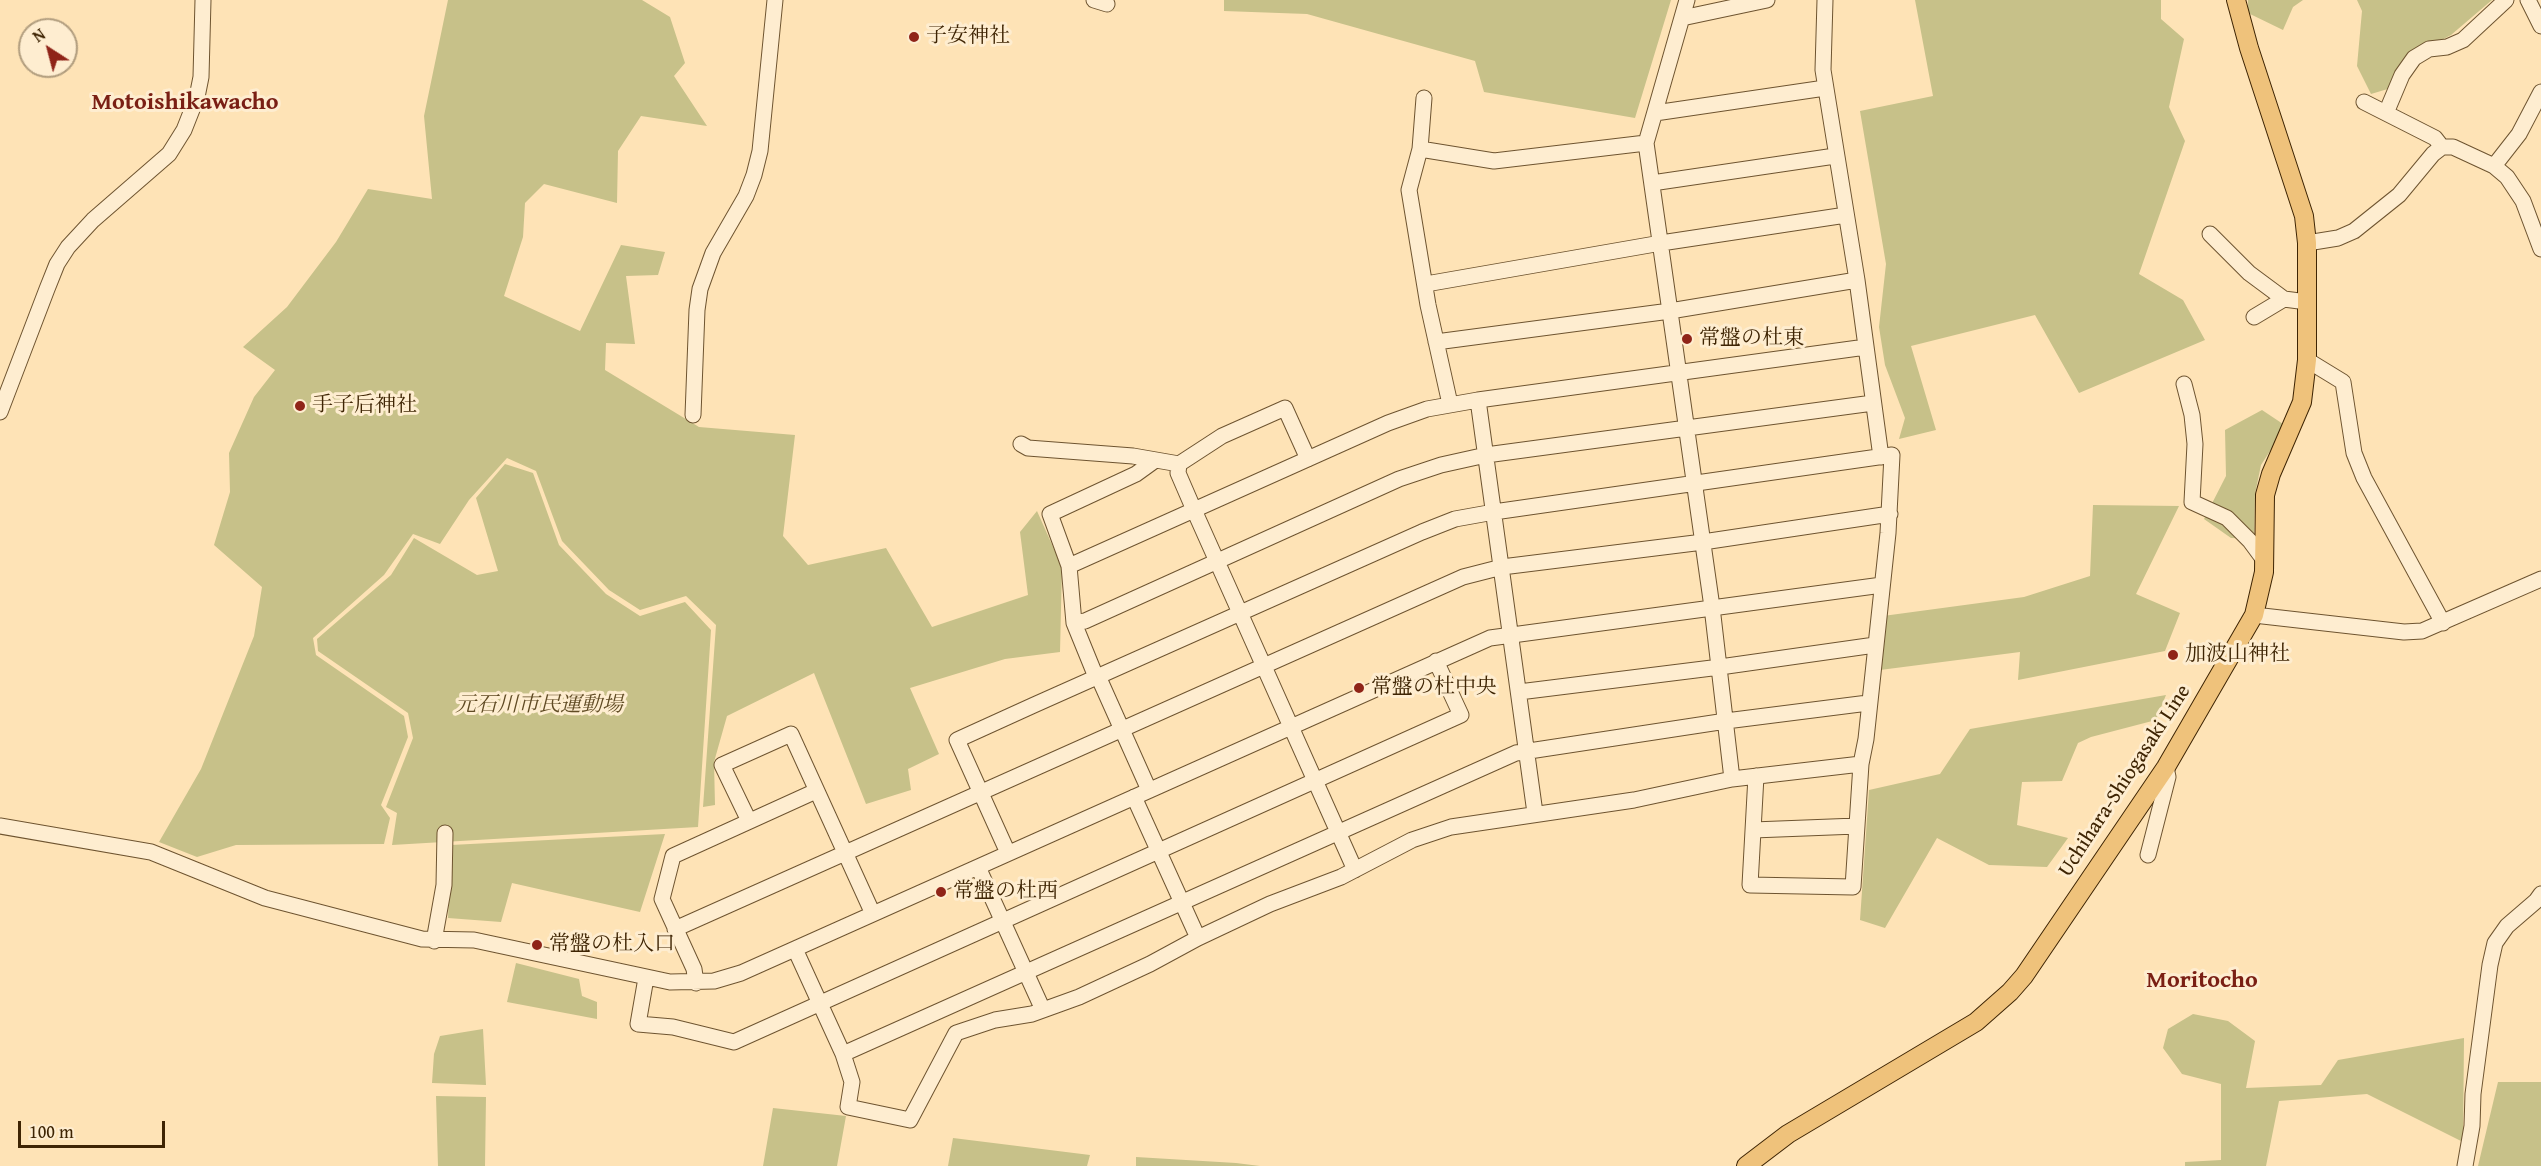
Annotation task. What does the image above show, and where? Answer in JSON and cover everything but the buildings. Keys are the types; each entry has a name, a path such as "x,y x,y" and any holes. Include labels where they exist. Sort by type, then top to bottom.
{"main road":[{"name":"Uchihara-Shiogasaki Line","path":"1746,1166 1788,1134 1950,1040 1995,1008 2024,976 2166,767 2253,615 2262,585 2265,495 2271,474 2302,402 2307,360 2307,243 2304,216 2249,48 2236,0"}],"street":[{"path":"0,412 57,264 68,247 93,220 169,154 184,130 197,97 201,77 202,0"},
{"path":"693,415 697,310 700,290 713,253 746,196 754,175 760,151 775,0"},
{"path":"1686,0 1646,143 1712,607 1732,779"},
{"path":"1682,18 1767,0"},
{"path":"1825,0 1823,70 1825,88 1857,280 1881,457"},
{"path":"2386,113 2402,75 2414,58 2429,50 2447,47 2463,40 2506,0"},
{"path":"2528,0 2541,26"},
{"path":"1655,113 1825,88"},
{"path":"2494,166 2519,134 2541,92"},
{"path":"1424,98 1420,149 1409,190 1436,342 1450,404"},
{"path":"2364,102 2435,138 2442,147"},
{"path":"1420,149 1494,161 1646,143"},
{"path":"2307,243 2338,238 2369,221 2399,195 2433,154 2442,147 2453,147 2494,166 2516,188 2541,249"},
{"path":"1652,183 1835,156"},
{"path":"1426,284 1661,243 1846,215"},
{"path":"2210,234 2249,273 2284,299 2307,302"},
{"path":"1436,342 1671,311 1857,280"},
{"path":"2254,317 2284,299"},
{"path":"1069,566 1409,415 1450,404 1866,347"},
{"path":"2307,360 2343,382 2354,453 2364,478 2443,623"},
{"path":"2184,384 2192,415 2195,444 2192,502 2227,518 2250,541 2264,560"},
{"path":"1478,400 1536,813"},
{"path":"1074,623 1085,621 1407,476 1440,465 1486,455 1873,403"},
{"path":"1021,444 1028,448 1133,456 1179,464 1222,436 1285,408 1308,459"},
{"path":"1008,853 957,740 1439,524 1494,512 1892,455 1890,514 1868,703 1866,739 1861,764 1853,887 1750,885 1756,776"},
{"path":"1149,790 1074,623 1069,566 1050,514 1136,474 1154,461"},
{"path":"1179,464 1178,473 1194,510 1355,870"},
{"path":"675,929 1448,582 1502,567 1703,542 1890,514"},
{"path":"2253,615 2404,632 2422,631 2541,579"},
{"path":"0,826 151,852 265,898 434,941 474,940 646,978 696,983 741,973 1490,638 1882,585"},
{"path":"1519,692 1875,645"},
{"path":"646,978 638,1024 674,1027 734,1042 1461,715 1436,661"},
{"path":"843,1054 1516,753 1726,721 1868,703"},
{"path":"749,821 722,765 791,734 873,914"},
{"path":"795,949 843,1054 852,1082 848,1107 910,1120 956,1033 995,1020 1043,1010 1079,997 1140,969 1270,903 1355,870 1412,840 1450,827 1634,800 1732,779 1861,764"},
{"path":"2148,855 2168,777 2166,767"},
{"path":"696,983 694,969 662,899 673,856 816,791"},
{"path":"1134,797 1198,938"},
{"path":"1753,830 1857,826"},
{"path":"434,941 444,885 445,832"},
{"path":"978,867 1043,1010"},
{"path":"2465,1166 2471,1138 2473,1094 2488,975 2495,943 2507,926 2541,894"}],"green space":[{"path":"448,0 642,0 670,17 685,63 674,76 707,126 641,116 618,151 617,203 544,184 525,203 523,237 504,296 580,331 621,245 665,252 658,275 626,276 635,344 606,343 605,370 699,427 795,435 783,536 808,565 886,548 932,627 1028,595 1020,532 1037,511 1062,567 1060,652 1005,659 910,688 939,754 908,769 911,790 866,804 814,673 727,716 714,762 715,805 703,807 716,625 686,596 640,610 609,590 562,541 536,471 507,458 469,500 440,544 413,534 384,575 313,638 316,655 404,716 408,737 381,805 390,818 384,844 236,845 197,857 159,842 201,769 254,636 262,587 214,545 230,492 229,453 254,397 275,370 243,347 287,307 336,242 368,189 432,199 424,116"},
{"path":"1224,0 1671,0 1635,118 1484,92 1475,61 1307,14 1224,11"},
{"path":"1915,0 2161,0 2161,19 2184,39 2169,107 2185,141 2139,274 2183,300 2205,340 2079,393 2035,315 1911,346 1936,430 1899,439 1905,418 1885,365 1879,327 1886,264 1860,111 1933,96"},
{"path":"2248,0 2303,0 2293,7 2283,30 2248,13"},
{"path":"2357,0 2492,0 2451,35 2413,55 2391,88 2371,94 2357,66 2362,11"},
{"path":"2262,410 2286,426 2261,465 2255,494 2254,539 2231,538 2204,519 2226,476 2225,430"},
{"name":"元石川市民運動場","path":"505,464 533,473 559,545 606,594 640,616 685,602 711,630 698,827 392,845 397,813 386,807 413,738 408,713 318,651 317,639 391,575 414,538 477,575 498,571 476,498"},
{"path":"2093,505 2179,506 2136,594 2180,613 2165,651 2018,680 2020,652 1880,670 1883,616 2024,597 2090,576"},
{"path":"2166,695 2156,720 2091,737 2078,743 2062,781 2022,782 2017,825 2068,838 2047,867 1989,865 1937,838 1885,928 1860,920 1869,790 1940,774 1970,729"},
{"path":"665,834 640,912 512,883 501,922 448,918 451,845"},
{"path":"516,963 579,979 582,996 597,1002 597,1019 507,1002"},
{"path":"2193,1014 2228,1021 2255,1041 2246,1088 2321,1085 2338,1060 2464,1038 2463,1142 2367,1094 2279,1101 2266,1166 2185,1166 2185,1162 2221,1160 2221,1084 2182,1074 2163,1048 2168,1029"},
{"path":"483,1029 486,1085 432,1083 434,1054 440,1036"},
{"path":"2498,1082 2541,1082 2541,1166 2478,1166"},
{"path":"436,1096 486,1097 485,1166 438,1166"},
{"path":"773,1108 846,1116 837,1166 763,1166"},
{"path":"953,1138 1090,1155 1087,1166 948,1166"},
{"path":"1136,1157 1236,1163 1260,1166 1136,1166"}],"place":[{"name":"子安神社","path":"914,37"},
{"name":"常盤の杜東","path":"1687,339"},
{"name":"手子后神社","path":"300,406"},
{"name":"加波山神社","path":"2173,655"},
{"name":"常盤の杜中央","path":"1359,688"},
{"name":"常盤の杜西","path":"941,892"},
{"name":"常盤の杜入口","path":"537,945"}],"district":[{"name":"Motoishikawacho","path":"185,103"},
{"name":"Moritocho","path":"2202,981"}]}
